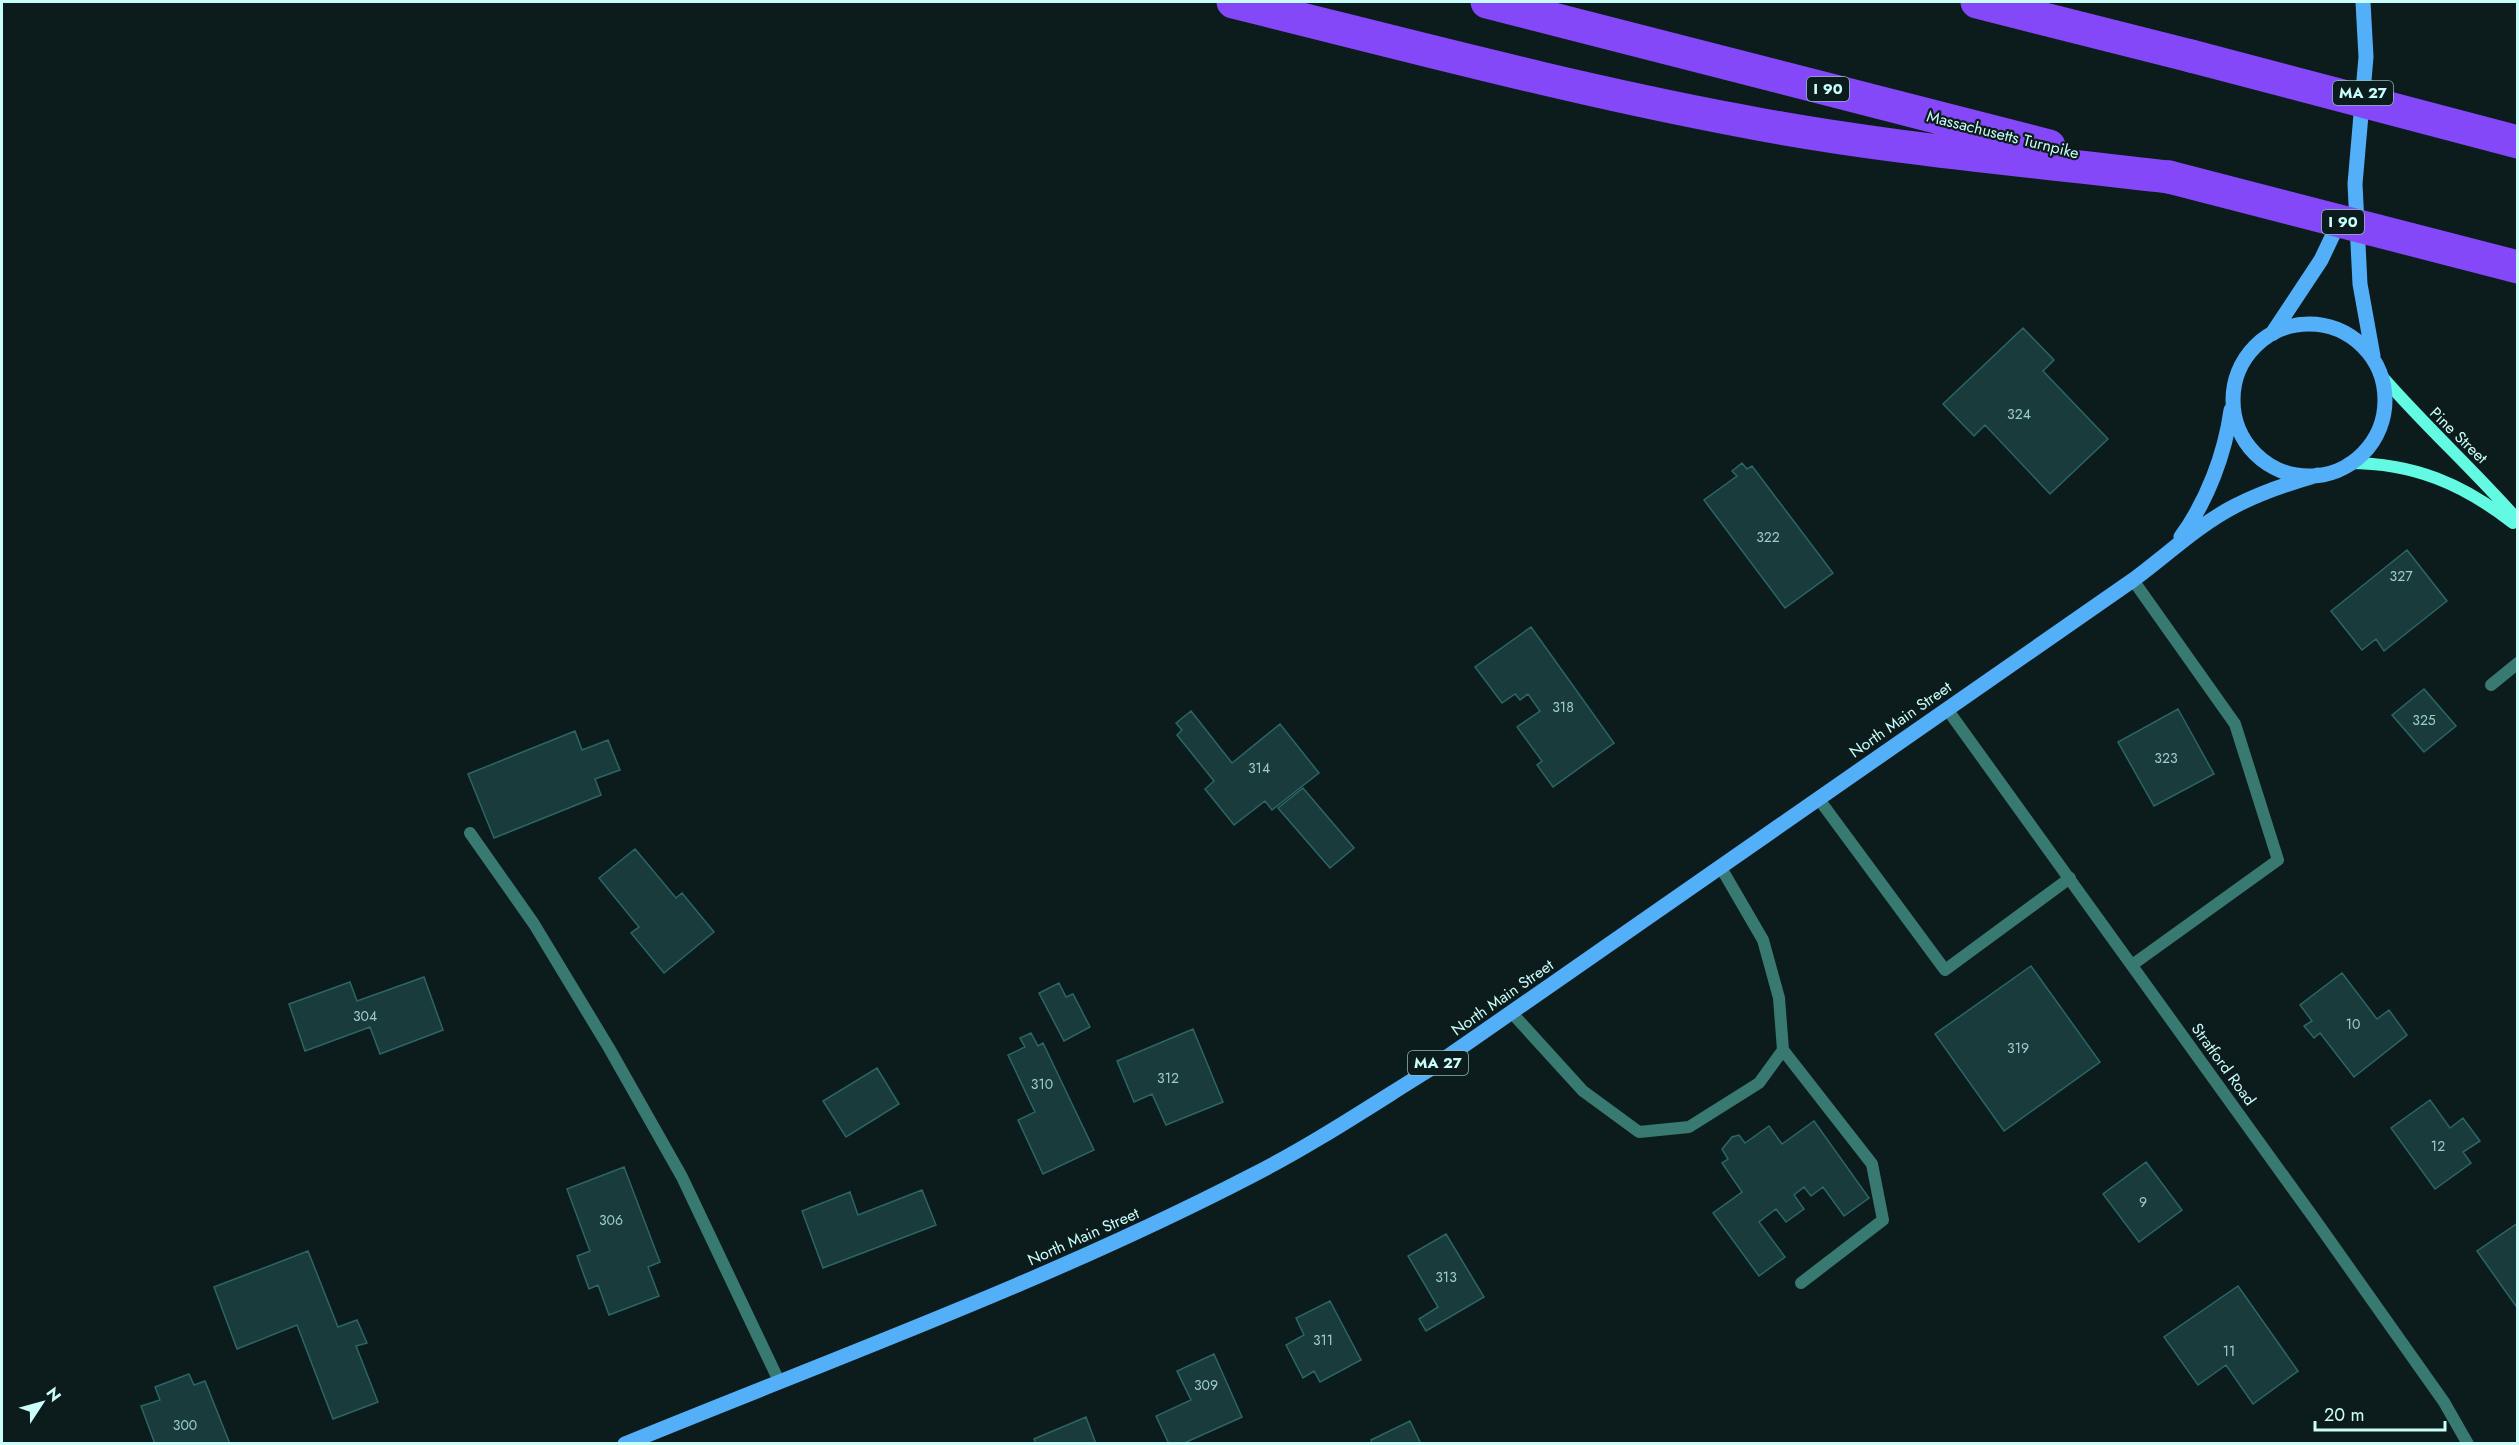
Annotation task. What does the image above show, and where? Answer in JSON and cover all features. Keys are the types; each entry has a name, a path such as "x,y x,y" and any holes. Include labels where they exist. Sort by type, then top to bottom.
{"highway":[{"path":"1233,2 1587,90 1739,121 1868,142 2169,177"},
{"name":"Massachusetts Turnpike","path":"1487,2 2517,267"},
{"path":"1977,2 2517,142"}],"main road":[{"name":"MA 27","path":"2362,2 2366,57 2355,184 2360,284 2376,366"},
{"name":"MA 27","path":"2272,334 2321,260 2355,184"},
{"path":"2299,324 2321,324 2341,331 2360,343 2376,366 2385,401 2381,423 2372,442 2349,464 2318,475 2296,475 2276,468 2258,456 2244,440 2235,419 2233,398 2236,376 2246,357 2260,341 2272,334 2299,324"},
{"name":"Pine Street","path":"2376,366 2417,417 2470,467 2517,520"},
{"name":"North Main Street","path":"2175,547 2190,525 2213,475 2229,423 2233,398"},
{"path":"2349,464 2372,463 2398,467 2456,485 2481,500 2517,527"},
{"name":"North Main Street","path":"625,1443 1045,1274 1253,1176 1339,1126 1426,1071 2133,580 2175,547 2233,507 2283,485 2318,475"}],"street":[{"path":"2132,965 2278,860 2235,724 2133,580"},
{"path":"2490,685 2517,663"},
{"name":"Stratford Road","path":"1947,709 2444,1402 2468,1443"},
{"path":"1818,798 1945,970 2070,878"},
{"path":"470,833 534,924 660,1137 687,1187 779,1381"},
{"path":"1720,866 1763,940 1779,998 1783,1050 1872,1164 1883,1220 1801,1283"},
{"path":"1511,1012 1583,1091 1639,1132 1689,1127 1759,1083 1783,1050"}],"building":[{"path":"2023,328 2054,360 2043,371 2108,439 2050,494 1985,425 1974,436 1943,404"},
{"path":"1742,463 1747,469 1752,466 1833,573 1785,608 1704,500 1737,476 1732,471"},
{"path":"2407,550 2447,601 2384,651 2376,639 2362,650 2331,611"},
{"path":"1531,627 1614,743 1553,787 1537,765 1542,761 1517,727 1540,711 1528,694 1520,700 1515,694 1502,703 1475,667"},
{"path":"2424,689 2456,726 2424,752 2392,715"},
{"path":"2178,709 2214,774 2154,806 2118,742"},
{"path":"1191,711 1232,763 1280,724 1319,773 1272,810 1265,801 1234,825 1205,789 1214,781 1177,735 1182,730 1176,723"},
{"path":"575,731 582,750 608,740 620,770 595,779 601,795 494,838 468,774"},
{"path":"1303,788 1354,848 1330,868 1278,808"},
{"path":"635,849 676,898 682,893 714,932 664,973 631,933 639,927 599,878"},
{"path":"2031,966 2100,1062 2004,1131 1935,1034"},
{"path":"2342,973 2377,1019 2389,1010 2407,1035 2354,1077 2320,1033 2314,1038 2304,1026 2312,1021 2300,1005"},
{"path":"424,977 443,1030 380,1054 370,1027 305,1051 289,1004 350,982 357,1001"},
{"path":"1059,983 1066,997 1073,994 1090,1027 1064,1041 1039,993"},
{"path":"1193,1029 1223,1102 1166,1125 1152,1094 1134,1102 1117,1061"},
{"path":"1031,1033 1038,1046 1043,1043 1094,1150 1043,1174 1018,1120 1035,1112 1008,1055 1025,1047 1020,1038"},
{"path":"877,1068 899,1104 846,1137 823,1101"},
{"path":"2430,1100 2450,1128 2463,1118 2480,1141 2463,1152 2471,1163 2435,1189 2391,1128"},
{"path":"1814,1121 1869,1198 1844,1216 1823,1187 1811,1196 1804,1187 1794,1195 1804,1209 1786,1222 1776,1209 1759,1222 1785,1257 1759,1276 1713,1213 1742,1192 1722,1163 1728,1159 1722,1149 1732,1137 1739,1135 1745,1143 1769,1126 1782,1144"},
{"path":"2146,1162 2182,1210 2139,1242 2103,1194"},
{"path":"624,1167 660,1262 648,1267 659,1296 609,1315 598,1285 589,1289 577,1256 590,1251 567,1189"},
{"path":"922,1190 936,1225 823,1268 802,1211 850,1192 858,1215"},
{"path":"2518,1223 2518,1309 2477,1251"},
{"path":"1446,1234 1484,1297 1426,1331 1419,1319 1438,1307 1408,1256"},
{"path":"308,1251 338,1327 357,1320 367,1343 356,1346 378,1402 333,1419 297,1325 237,1349 214,1287"},
{"path":"2238,1286 2298,1371 2253,1404 2226,1365 2198,1385 2164,1337"},
{"path":"1330,1301 1361,1360 1320,1382 1314,1371 1303,1378 1286,1345 1304,1335 1296,1318"},
{"path":"1214,1354 1242,1417 1182,1444 1169,1444 1156,1416 1191,1400 1177,1371"},
{"path":"189,1374 194,1385 205,1381 230,1444 155,1444 141,1406 160,1400 155,1387"},
{"path":"1086,1417 1096,1444 1036,1444 1034,1439"},
{"path":"1410,1421 1421,1444 1372,1444 1371,1440"}]}
